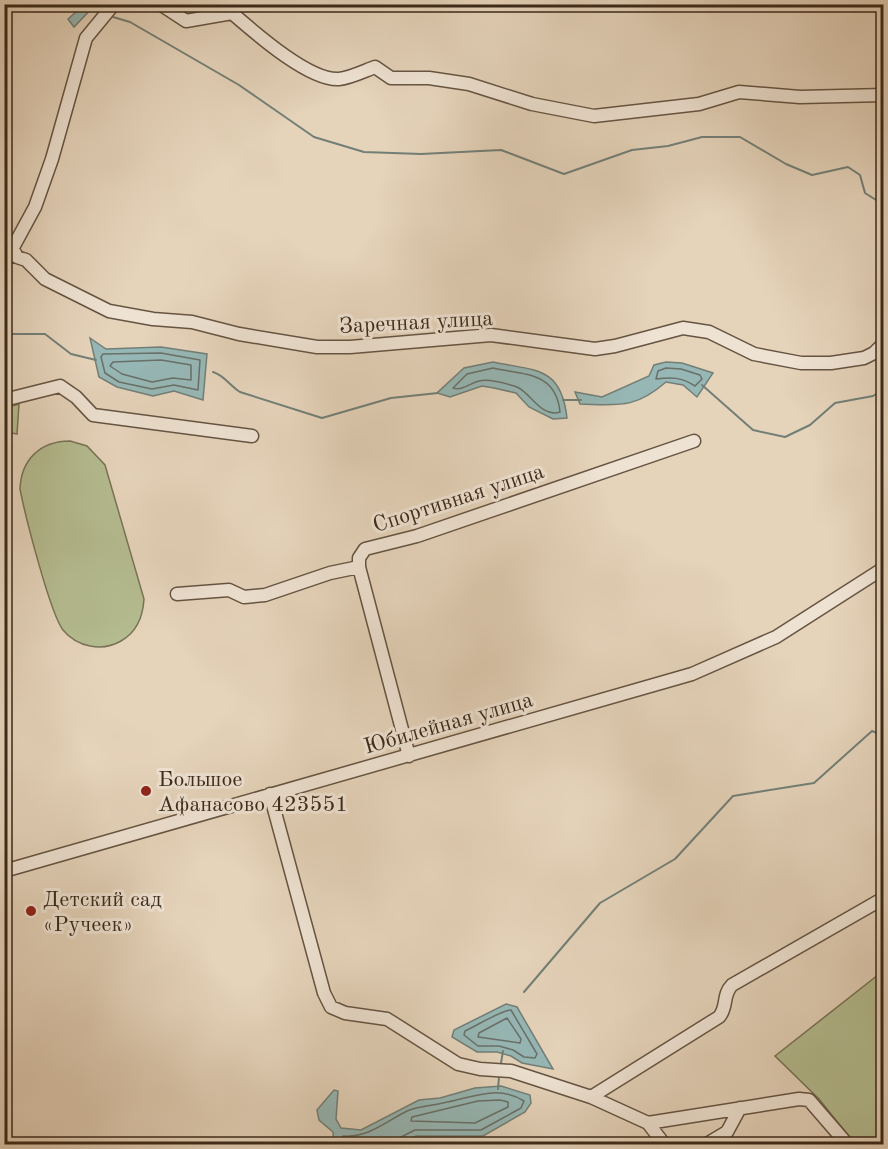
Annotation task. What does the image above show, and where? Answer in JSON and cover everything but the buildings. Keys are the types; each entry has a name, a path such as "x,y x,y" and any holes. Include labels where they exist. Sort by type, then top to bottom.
{"street":[{"path":"4,264 35,207 86,38 114,4"},
{"path":"160,4 186,21 232,13 263,40 308,70 338,79 375,67 391,78 429,78 469,84 532,104 594,116 699,104 739,92 800,97 884,95"},
{"name":"Заречная улица","path":"13,249 17,257 26,260 45,279 108,311 153,319 192,322 239,334 317,347 351,347 491,334 595,348 615,346 683,328 709,332 754,354 801,363 831,363 864,358 874,353 884,342"},
{"path":"4,400 60,386 76,397 93,415 252,436"},
{"name":"Спортивная улица","path":"359,567 359,558 365,549 417,536 694,441"},
{"path":"177,594 229,590 244,597 265,595 330,573 359,567 409,756"},
{"name":"Юбилейная улица","path":"4,871 692,674 776,637 884,568"},
{"path":"270,794 324,993 331,1007 345,1013 387,1019 458,1064 480,1069 511,1071 606,1103 648,1123 664,1144"},
{"path":"591,1097 608,1084 719,1017 724,1011 726,991 732,985 884,898"},
{"path":"606,1103 608,1084"},
{"path":"648,1123 788,1100 809,1100 847,1144"},
{"path":"707,1144 727,1132 740,1108"}],"green space":[{"path":"19,404 17,434 12,433 10,438 5,438 9,418 5,417 5,408"},
{"path":"70,441 87,446 105,465 144,599 141,617 131,633 121,641 106,646 82,644 63,630 45,585 20,489 24,469 34,454 50,444"},
{"path":"883,971 883,1144 855,1144 819,1099 775,1056"}],"water":[{"path":"76,5 95,5 74,27 68,19 77,11"},
{"path":"90,338 106,349 161,347 207,354 203,400 174,391 153,396 117,387 99,377"},
{"path":"493,362 533,370 552,379 559,388 564,401 567,418 553,419 529,407 516,393 494,388 482,386 450,397 437,393 464,368"},
{"path":"666,362 682,363 713,373 697,397 683,385 666,382 645,397 626,404 580,404 575,392 602,397 649,376 654,365"},
{"path":"506,1004 517,1007 553,1069 522,1063 511,1056 497,1052 477,1052 452,1037 454,1030"},
{"path":"501,1086 530,1095 531,1103 525,1112 483,1136 416,1136 399,1144 334,1144 333,1132 319,1120 317,1110 334,1090 338,1091 336,1119 341,1128 361,1130 419,1100 440,1098 475,1088"}],"waterway":[{"path":"87,4 89,9 99,12"},
{"path":"113,17 130,22 239,85 314,137 364,152 421,154 501,150 564,174 632,150 668,146 702,137 740,137 786,164 812,175 848,167 860,175 865,193 884,205"},
{"path":"4,334 45,334 71,354 96,360"},
{"path":"213,372 240,392 322,418 391,398 438,393"},
{"path":"702,385 753,430 785,437 810,425 835,403 873,396 884,389"},
{"path":"563,400 581,400"},
{"path":"524,992 600,903 675,859 733,796 814,783 872,731 884,736"},
{"path":"501,1063 503,1051"},
{"path":"498,1089 499,1077"}],"place":[{"name":"Большое Афанасово 423551","path":"146,791"},
{"name":"Детский сад «Ручеек»","path":"31,911"}]}
